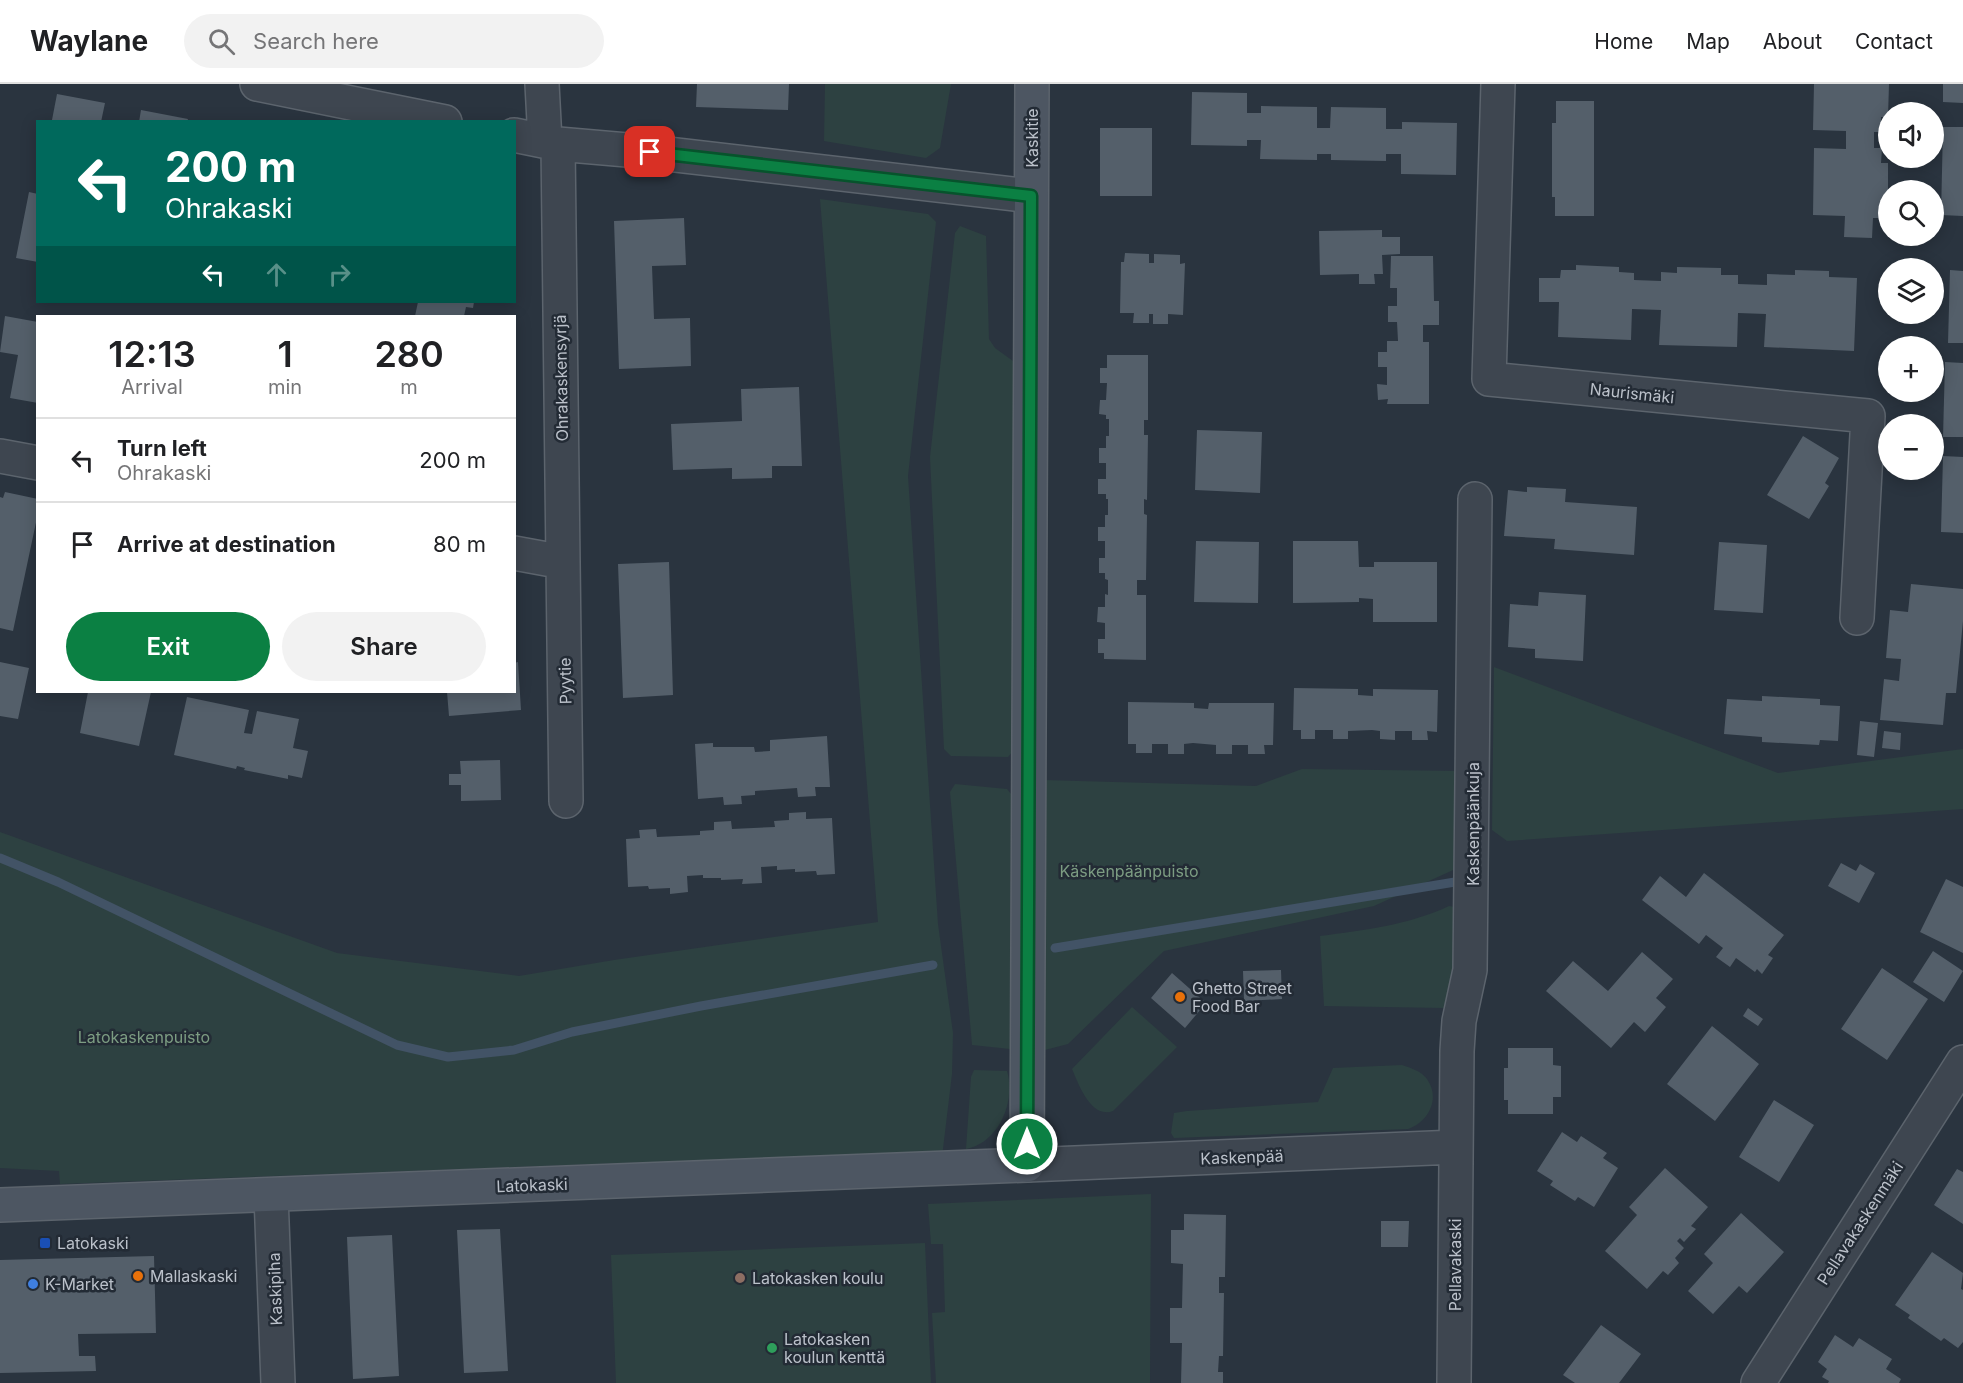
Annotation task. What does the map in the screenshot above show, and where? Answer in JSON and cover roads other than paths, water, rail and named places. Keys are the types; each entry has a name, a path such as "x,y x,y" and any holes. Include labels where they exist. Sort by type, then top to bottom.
{"street":[{"path":"257,84 435,120"},
{"name":"Ohrakaskensyrjä","path":"542,84 539,140 563,562"},
{"name":"Kaskitie","path":"1027,1165 1032,84"},
{"name":"Naurismäki","path":"1498,84 1489,379 1868,416 1857,618"},
{"path":"539,140 1031,196"},
{"path":"0,456 36,463"},
{"name":"Kaskenpäänkuja","path":"1456,1147 1459,1021 1470,970 1475,499"},
{"path":"516,553 563,562"},
{"name":"Pyytie","path":"563,562 566,801"},
{"name":"Pellavakaskenmäki","path":"1758,1383 1963,1062"},
{"name":"Kaskenpää","path":"1027,1165 1456,1147"},
{"name":"Pellavakaski","path":"1454,1383 1456,1147"},
{"name":"Latokaski","path":"0,1205 1027,1165"},
{"name":"Kaskipiha","path":"271,1195 278,1383"}],"waterway":[{"path":"0,858 58,882 397,1045 448,1057 514,1050 572,1032 701,1006 933,965"},
{"path":"1055,948 1455,882"}],"place":[{"name":"Ghetto Street Food Bar","path":"1180,997"},
{"name":"Latokaski","path":"45,1243"},
{"name":"Mallaskaski","path":"138,1276"},
{"name":"Latokasken koulu","path":"740,1278"},
{"name":"K-Market","path":"33,1284"},
{"name":"Latokasken koulun kenttä","path":"772,1348"}],"park label":[{"name":"Käskenpäänpuisto","path":"1129,871"},
{"name":"Latokaskenpuisto","path":"144,1037"}]}
